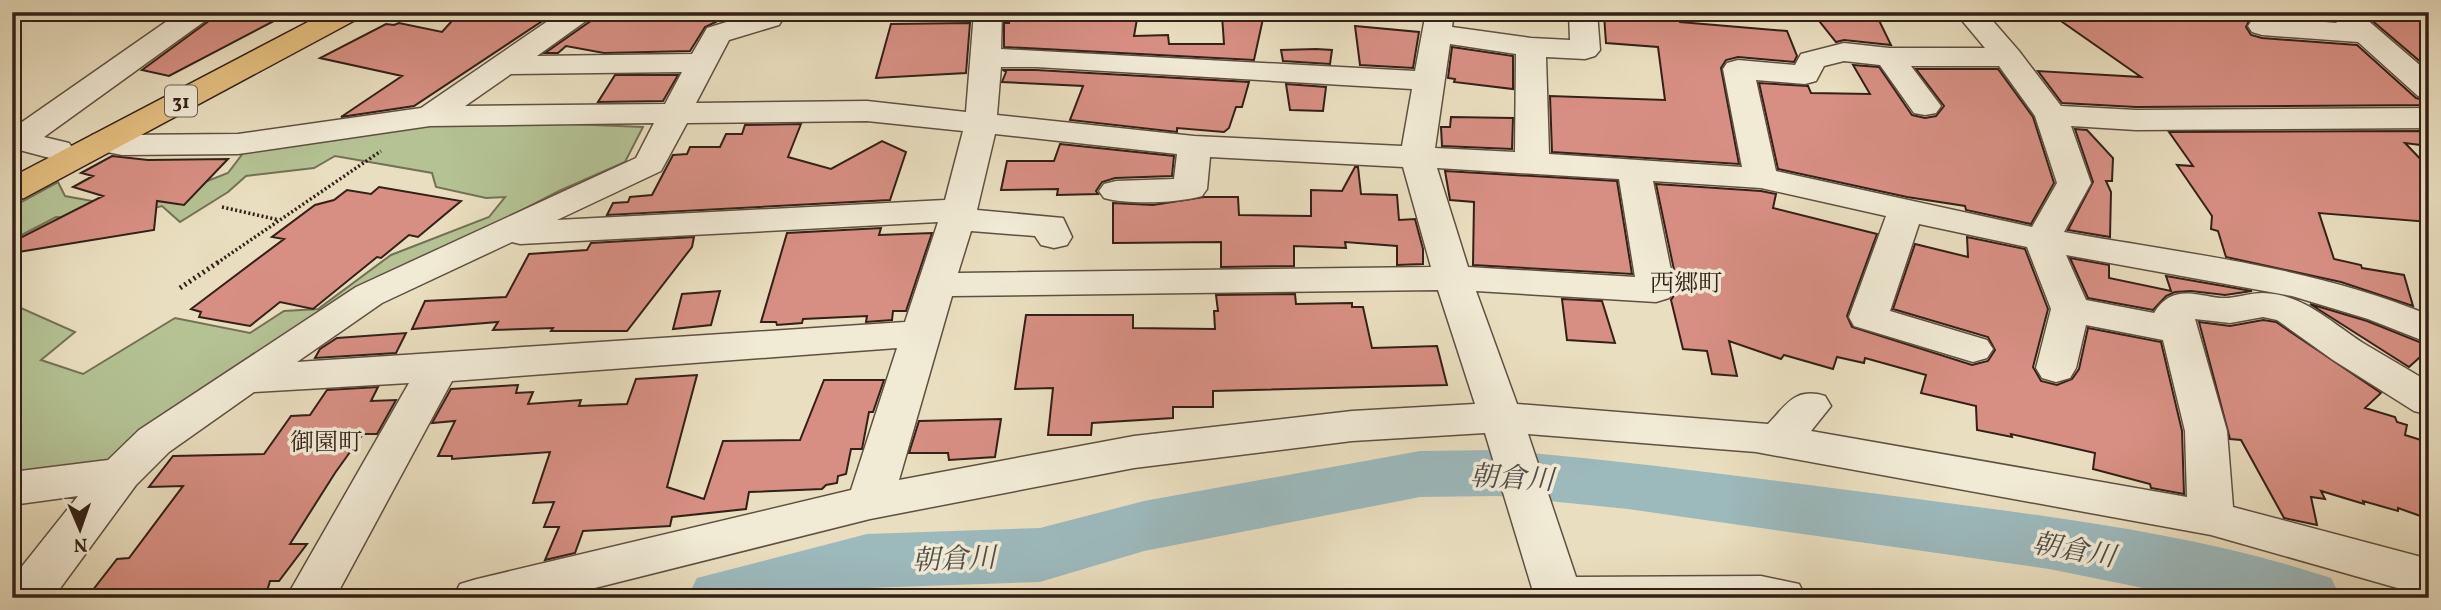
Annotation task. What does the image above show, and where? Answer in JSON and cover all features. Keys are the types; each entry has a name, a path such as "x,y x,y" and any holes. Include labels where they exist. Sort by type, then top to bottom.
{"main road":[{"name":"31","path":"12,173 319,12"},
{"name":"31","path":"12,191 349,12"}],"street":[{"path":"57,150 18,140 199,12"},
{"path":"430,116 580,12"},
{"path":"25,598 120,474 153,441 369,295 649,164 718,34 769,19 773,12"},
{"path":"1583,12 1585,50 1531,47 1439,23 1417,156 1453,278 1557,590 1761,595 1782,598"},
{"path":"1969,12 2008,57 2051,115 2074,184 2042,240"},
{"path":"2341,12 2429,89"},
{"path":"870,502 957,214 972,177 982,124 986,58 998,13"},
{"path":"2262,26 2367,34"},
{"path":"1531,47 1532,163"},
{"path":"1761,178 1738,69 1805,75 1812,60 1844,52 1889,57 2008,57"},
{"path":"1889,57 1924,106"},
{"path":"986,58 1036,58 1429,81"},
{"path":"504,65 702,63"},
{"path":"104,142 122,145 238,144 430,116 867,111 1194,146 1417,156 1761,178 2042,240 2297,285 2382,310 2429,330"},
{"path":"2051,115 2136,120 2429,118"},
{"path":"1116,191 1190,190 1194,146"},
{"path":"937,285 1453,278 1656,290 1634,170"},
{"path":"1906,210 1868,317 1973,349"},
{"path":"501,234 957,214 1050,226 1054,237"},
{"path":"2042,240 2070,309 2056,368"},
{"path":"2211,518 2206,430 2173,313 2180,304 2230,311 2263,305 2290,311 2347,351 2429,401"},
{"path":"2070,309 2131,323 2179,329"},
{"path":"244,379 920,334"},
{"path":"310,598 438,368"},
{"path":"1777,441 1810,406"},
{"path":"477,598 870,502 1133,452 1352,426 1503,426 1756,437 2211,518 2429,578"},
{"path":"12,489 120,474"}],"path":[{"path":"180,288 361,165"},
{"path":"222,207 280,220"}],"green space":[{"path":"470,120 643,127 625,162 559,191 356,296 110,463 12,476 12,304 75,332 41,360 83,374 175,318 250,333 284,311 318,309 391,255 489,217 505,197 486,198 436,187 432,173 335,156 314,168 246,176 228,192 180,222 162,206 104,220 56,217 12,240 12,207 58,182 65,196 92,201 174,194 228,173 244,152 393,128"}],"building":[{"path":"221,12 291,12 169,76 142,70"},
{"path":"460,12 556,12 414,106 341,117 402,76 320,58 386,24 399,23 442,32"},
{"path":"596,12 723,12 716,22 705,27 690,51 604,53 566,46 558,53 545,53 592,20"},
{"path":"1812,12 1875,12 1891,45 1844,40 1836,42"},
{"path":"2048,12 2325,12 2331,20 2261,14 2250,19 2246,27 2251,35 2262,38 2357,45 2416,98 2429,101 2429,105 2136,107 2062,103 2038,71 2141,77"},
{"path":"2362,12 2429,12 2429,69"},
{"path":"1264,14 1254,60 1004,47 1004,23 1009,23 1009,19 1137,19 1134,36 1168,35 1169,44 1224,44 1222,15"},
{"path":"1604,15 1661,16 1679,18 1680,22 1787,31 1797,56 1794,62 1738,57 1726,60 1721,68 1739,164 1552,152 1550,96 1665,100 1658,47 1606,43"},
{"path":"970,23 966,73 876,78 891,24"},
{"path":"1355,26 1419,32 1413,68 1360,65"},
{"path":"1452,47 1513,56 1513,89 1454,82 1455,79 1448,78"},
{"path":"1281,50 1332,50 1330,64 1283,61"},
{"path":"1853,65 1879,67 1912,115 1925,118 1936,116 1944,106 1916,69 1998,69 2033,117 2054,183 2031,224 1966,210 1965,206 1907,197 1778,169 1759,83 1808,86 1811,93 1870,94"},
{"path":"1003,70 1249,82 1242,107 1236,107 1229,128 1224,132 1177,128 1177,132 1070,120 1083,86 1002,82 1006,72"},
{"path":"615,75 678,75 663,101 598,102"},
{"path":"1286,84 1326,87 1323,111 1290,110"},
{"path":"1451,117 1513,118 1512,149 1442,146 1441,127 1450,127"},
{"path":"801,124 788,157 831,169 882,141 906,152 890,200 607,215 613,203 628,202 630,197 652,195 673,155 687,154 690,147 720,147 726,134 742,134 745,125"},
{"path":"2075,129 2087,130 2113,158 2112,181 2106,181 2111,192 2110,237 2068,230 2093,182"},
{"path":"2429,131 2429,146 2405,143 2429,168 2429,222 2319,213 2334,259 2361,265 2362,268 2404,275 2413,306 2341,282 2226,257 2218,231 2211,229 2212,216 2177,165 2193,166 2169,132"},
{"path":"1060,144 1174,156 1172,176 1115,178 1102,182 1096,191 1098,194 1057,195 1058,189 1001,190 1007,161 1054,161"},
{"path":"112,156 148,160 228,159 184,205 157,201 154,230 12,253 12,242 103,196 73,187 93,176 81,173"},
{"path":"1355,167 1358,167 1361,194 1397,195 1399,220 1415,219 1423,249 1423,264 1397,265 1397,246 1345,242 1346,248 1294,246 1294,266 1221,267 1221,242 1113,243 1113,203 1153,205 1204,197 1238,197 1239,215 1311,216 1311,190 1342,191"},
{"path":"1445,171 1617,181 1632,274 1473,265 1474,202 1450,200"},
{"path":"1656,184 1776,194 1773,208 1877,234 1847,316 1852,327 1972,365 1988,361 1995,350 1988,337 1893,309 1915,244 1968,257 1967,237 2025,249 2048,309 2033,367 2041,381 2057,385 2072,379 2079,369 2088,328 2161,342 2182,431 2184,494 2151,488 2150,484 2093,469 2095,453 2011,434 2012,437 1977,430 1976,406 1921,393 1926,375 1865,358 1864,363 1837,357 1833,369 1784,355 1781,359 1729,341 1737,376 1712,374 1707,351 1683,349 1671,300 1678,289"},
{"path":"379,187 461,201 418,237 409,235 381,258 377,257 313,309 280,302 250,326 199,317 201,312 191,309 284,239 272,237 315,205 334,200 347,190 371,194"},
{"path":"881,228 879,235 932,233 906,311 893,311 892,320 866,322 867,316 803,319 802,323 777,325 776,322 761,322 787,233"},
{"path":"694,237 692,247 627,331 551,331 553,328 493,330 498,322 412,329 425,301 506,297 529,254 587,250 591,243"},
{"path":"2070,258 2109,265 2109,278 2171,291 2166,276 2252,291 2225,295 2175,292 2166,296 2153,310 2088,298"},
{"path":"720,291 711,325 673,329 682,294"},
{"path":"1295,294 1296,304 1352,303 1352,307 1363,307 1372,348 1437,346 1447,385 1213,391 1213,407 1173,407 1173,418 1092,423 1091,435 1048,435 1053,388 1015,389 1026,315 1133,315 1133,328 1215,329 1214,311 1218,311 1216,295"},
{"path":"1562,299 1602,301 1615,343 1567,340"},
{"path":"2310,304 2367,321 2422,343 2429,349 2409,367"},
{"path":"2263,320 2276,322 2381,393 2365,408 2395,417 2397,422 2407,425 2405,435 2421,440 2423,482 2429,484 2429,519 2398,508 2398,511 2363,501 2364,504 2321,491 2325,499 2311,497 2317,525 2284,518 2241,440 2230,439 2199,322 2230,326"},
{"path":"406,333 396,353 315,358 320,349 337,338"},
{"path":"697,375 667,487 704,499 723,441 800,440 824,380 884,380 873,412 869,412 862,449 851,449 846,474 838,476 837,483 826,485 822,489 749,492 746,509 672,517 670,526 583,531 575,553 545,560 559,527 544,527 554,502 533,503 550,452 452,459 452,456 438,456 455,421 432,423 451,389 518,385 516,393 533,392 528,404 581,400 579,406 627,404 636,379"},
{"path":"378,387 371,401 396,400 377,434 363,434 335,473 290,544 307,544 279,581 270,581 265,598 89,595 117,559 129,558 183,486 149,487 173,456 264,454 291,416 310,415 327,390"},
{"path":"1001,419 995,457 949,460 948,453 909,453 919,421"}],"waterway":[{"name":"朝倉川","path":"722,598 867,561 1040,555 1144,526 1420,474 1498,473 1628,485 2049,543 2227,577 2306,598"}],"district":[{"name":"西郷町","path":"1686,283"},
{"name":"御園町","path":"326,442"}]}
